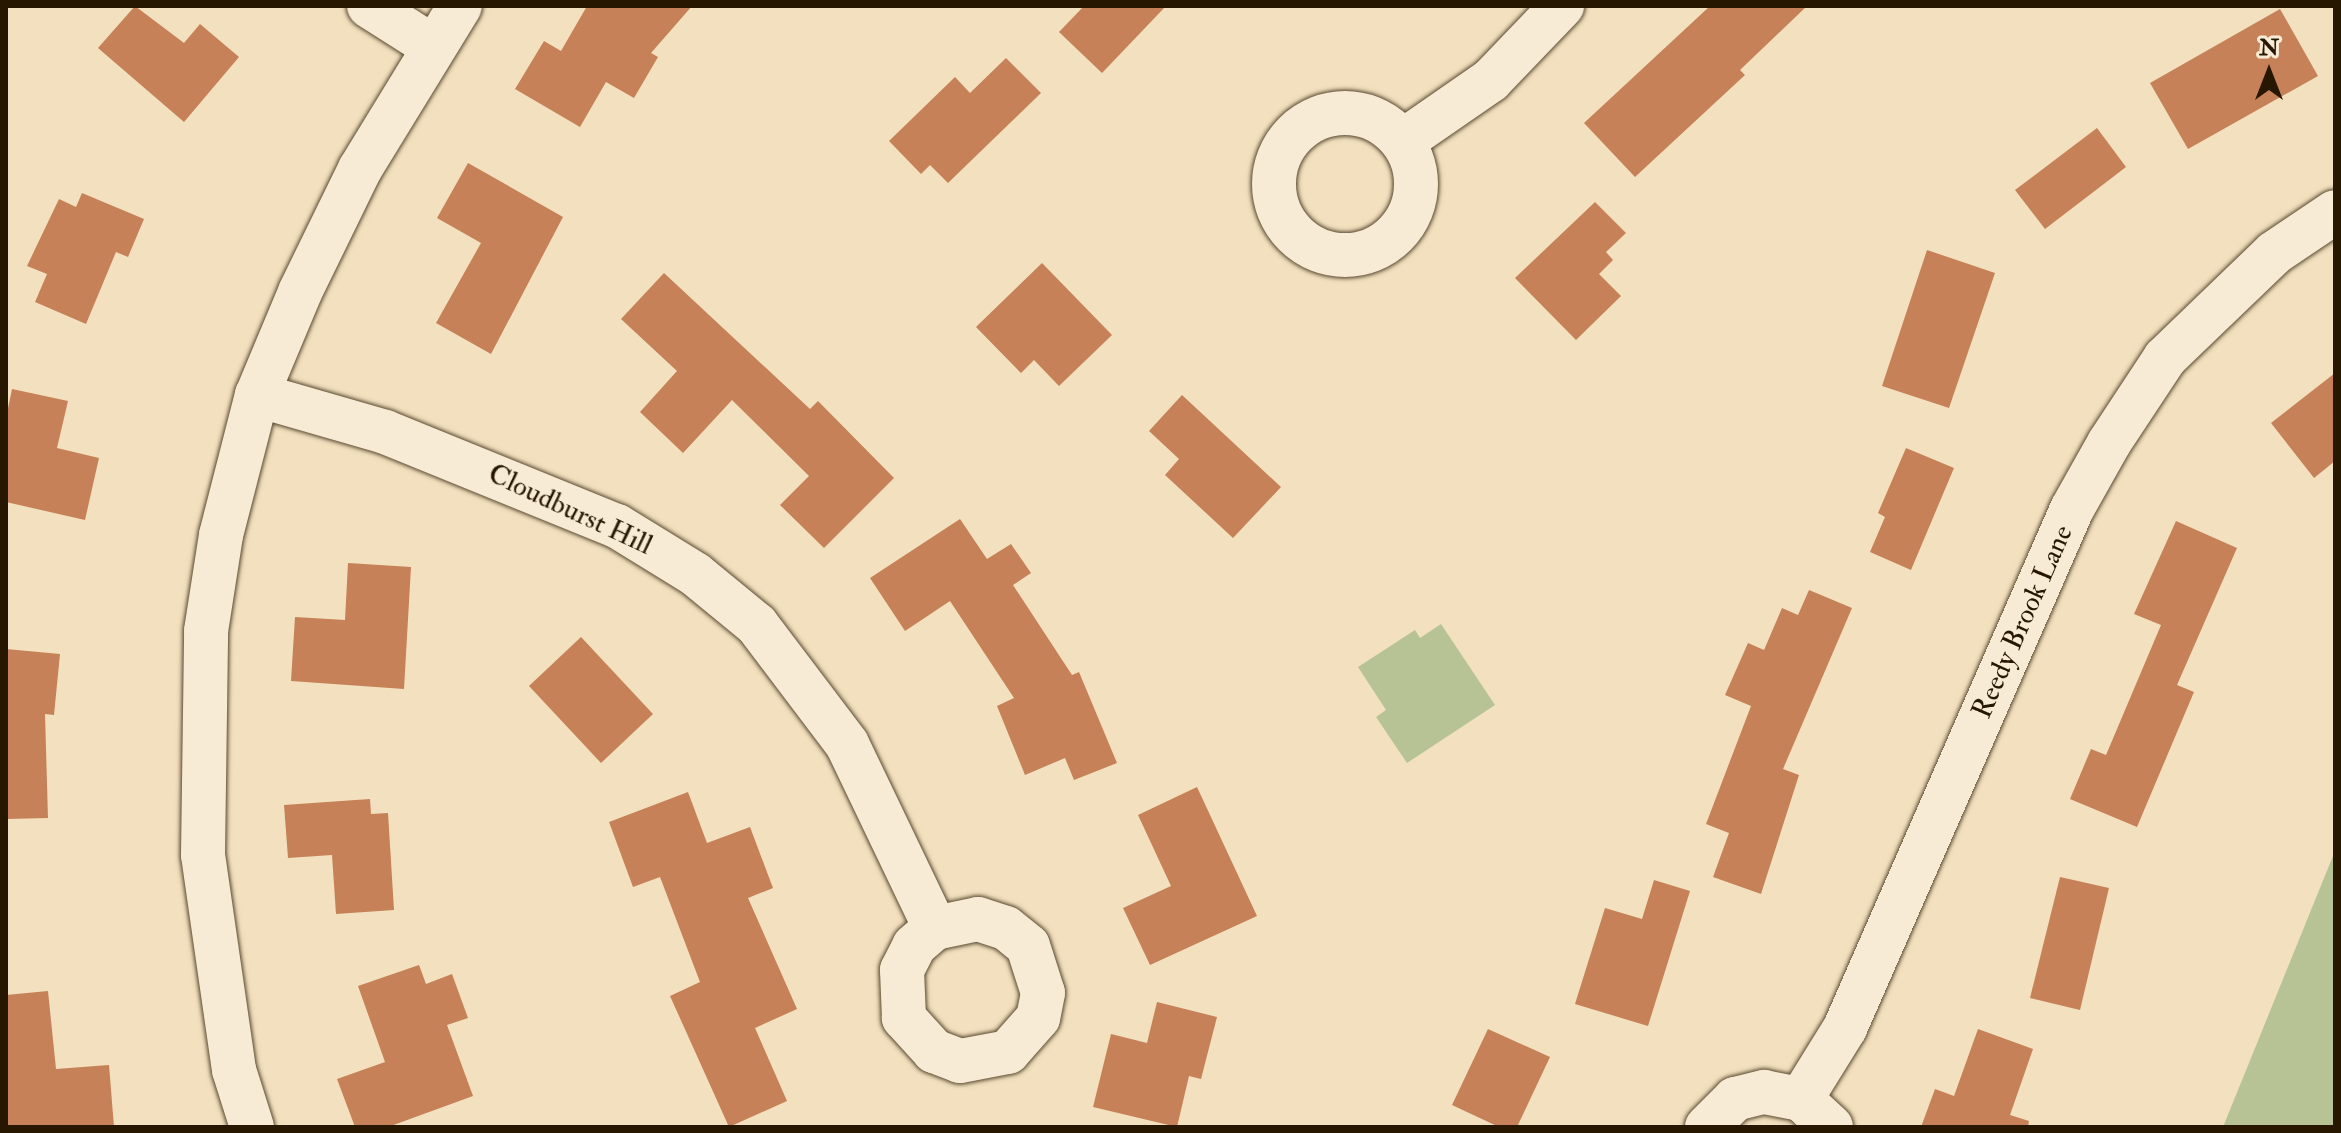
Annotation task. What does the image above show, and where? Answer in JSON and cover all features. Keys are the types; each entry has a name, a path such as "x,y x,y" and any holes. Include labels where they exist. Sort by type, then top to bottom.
{"street":[{"path":"369,6 432,46"},
{"path":"252,1127 234,1070 203,855 200,755 206,631 219,549 257,395 360,169 432,46 460,6"},
{"path":"1403,141 1491,80 1562,6"},
{"name":"Reedy Brook Lane","path":"1707,1127 1735,1099 1764,1092 1816,1113 1845,1028 2072,509 2109,443 2165,358 2274,253 2335,212"},
{"name":"Cloudburst Hill","path":"257,395 385,432 517,482 617,526 695,574 757,625 847,744 935,928"}],"green space":[{"path":"1441,624 1495,705 1407,763 1376,717 1386,710 1358,667 1415,630 1420,638"},
{"path":"2335,851 2335,1127 2223,1127"}],"building":[{"path":"135,6 184,43 200,24 239,57 184,122 98,48"},
{"path":"587,6 692,6 651,53 658,57 634,98 606,82 580,127 515,89 544,41 561,51"},
{"path":"1084,6 1166,6 1102,73 1059,32"},
{"path":"1710,6 1807,6 1740,70 1745,75 1635,177 1584,123"},
{"path":"2280,9 2318,76 2188,149 2150,83"},
{"path":"1006,58 1041,93 948,183 930,165 921,174 889,141 955,77 970,93"},
{"path":"2097,128 2126,167 2045,229 2015,190"},
{"path":"468,163 563,217 491,354 436,323 481,243 437,218"},
{"path":"82,193 144,219 128,257 116,252 86,324 35,302 47,274 27,266 59,199 76,207"},
{"path":"1595,202 1626,233 1606,252 1613,260 1599,274 1621,296 1576,340 1515,278"},
{"path":"1927,250 1995,273 1949,408 1882,386"},
{"path":"1042,263 1112,335 1059,386 1034,360 1021,373 976,327"},
{"path":"664,273 810,409 818,401 894,478 824,548 780,505 809,476 732,400 683,453 640,412 677,371 621,319"},
{"path":"2335,373 2335,461 2314,478 2271,423"},
{"path":"12,389 68,401 57,448 99,458 85,520 6,502 6,418"},
{"path":"1182,395 1281,487 1233,538 1165,475 1179,459 1149,431"},
{"path":"1906,448 1954,468 1911,570 1870,552 1885,517 1878,513"},
{"path":"960,519 987,559 1011,544 1031,573 1013,585 1072,675 1079,672 1117,763 1074,780 1065,758 1025,775 997,706 1014,698 950,601 905,631 870,578"},
{"path":"2176,521 2237,548 2177,685 2194,692 2137,827 2070,799 2091,749 2106,755 2161,625 2134,614"},
{"path":"348,563 411,567 404,689 291,681 295,617 345,620"},
{"path":"1809,590 1852,608 1783,769 1799,775 1761,894 1713,877 1729,833 1706,824 1751,706 1725,695 1748,643 1764,650 1782,608 1798,615"},
{"path":"581,637 653,714 601,763 529,686"},
{"path":"6,649 60,654 54,715 45,714 48,818 6,819"},
{"path":"1197,787 1257,916 1150,965 1123,908 1171,886 1138,815"},
{"path":"688,792 707,843 750,827 773,888 748,898 797,1009 755,1028 787,1101 729,1127 670,996 700,982 660,877 633,887 609,822"},
{"path":"370,799 371,814 388,813 394,910 336,914 332,855 288,858 284,805"},
{"path":"2060,877 2109,888 2080,1010 2030,998"},
{"path":"1654,880 1690,891 1648,1026 1575,1004 1605,908 1642,919"},
{"path":"419,965 426,984 452,974 468,1018 447,1025 473,1096 388,1127 355,1127 337,1079 385,1062 358,986"},
{"path":"48,991 56,1069 109,1065 114,1127 6,1127 6,995"},
{"path":"1157,1002 1217,1017 1201,1079 1189,1076 1177,1127 1093,1107 1111,1034 1147,1043"},
{"path":"1488,1029 1550,1057 1517,1127 1499,1127 1452,1105"},
{"path":"1978,1029 2033,1049 2010,1115 2029,1121 2028,1127 1921,1127 1935,1089 1954,1096"}]}
